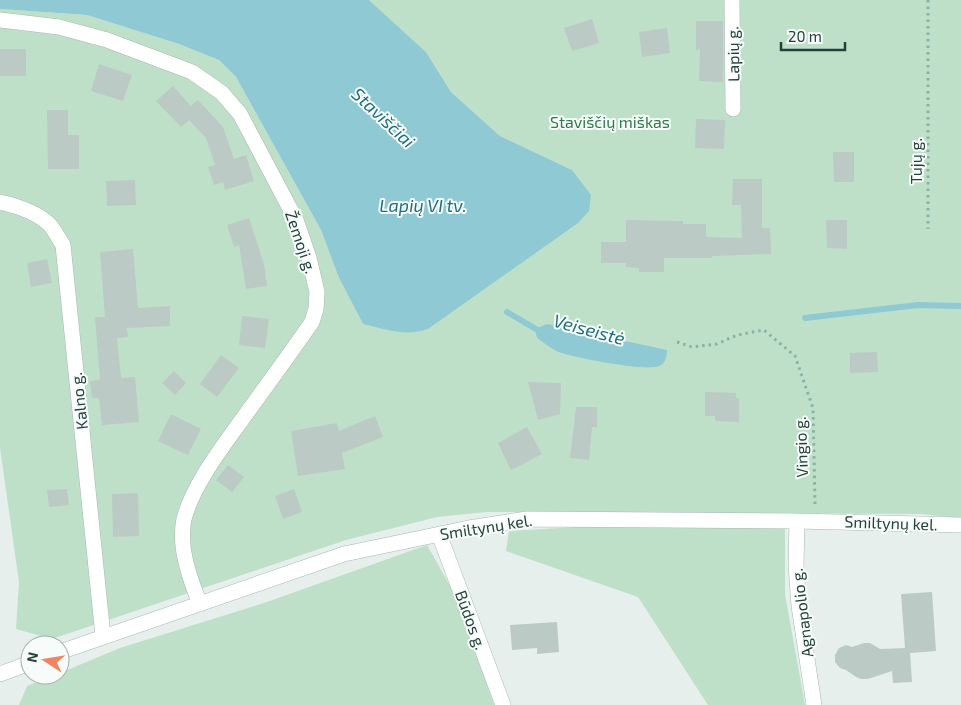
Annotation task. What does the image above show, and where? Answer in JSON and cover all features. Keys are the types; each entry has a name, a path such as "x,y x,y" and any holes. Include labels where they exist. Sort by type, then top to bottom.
{"street":[{"name":"Lapių g.","path":"732,0 733,109"},
{"name":"Žemoji g.","path":"0,20 59,27 107,40 192,72 222,93 240,114 299,228 309,258 317,292 316,309 312,322 217,455 194,495 184,520 185,559 200,604"},
{"name":"Kalno g.","path":"0,202 20,207 32,213 50,226 63,245 103,636"},
{"name":"Smiltynų kel.","path":"70,648 344,554 469,528 527,519 816,521 961,525"},
{"name":"Agnapolio g.","path":"797,521 796,565 799,606 814,705"},
{"name":"Būdos g.","path":"439,534 503,705"},
{"path":"0,674 20,667"}],"path":[{"name":"Tujų g.","path":"928,0 928,229"},
{"name":"Vingio g.","path":"677,342 692,347 717,344 737,335 764,330 795,356 813,408 816,521"}],"green space":[{"name":"Staviščių miškas","path":"369,0 961,0 961,518 920,514 487,512 437,517 346,540 64,635 38,635 16,629 19,582 0,448 0,9 87,15 179,44 219,60 236,77 321,230 339,278 363,324 572,170 500,136 451,92 426,52"},
{"path":"785,525 785,594 805,705 708,705 638,597 506,551 509,531 592,526"},
{"path":"427,545 457,598 494,705 19,705 27,686 70,685 70,669 120,648 264,603"}],"water":[{"name":"Lapių VI tv.","path":"0,0 369,0 426,52 451,92 500,136 572,170 591,195 589,211 578,223 428,329 404,332 363,324 339,278 321,230 236,77 219,60 179,44 87,15 0,9"},
{"path":"547,324 565,327 598,339 630,342 667,350 666,358 663,364 659,366 639,367 564,354 537,338 535,329"}],"building":[{"path":"592,19 599,43 572,51 564,28"},
{"path":"696,21 723,21 723,82 699,81 700,49 696,50"},
{"path":"667,28 670,53 642,57 639,32"},
{"path":"0,49 26,49 26,76 0,76"},
{"path":"99,64 132,75 123,101 91,91"},
{"path":"173,86 191,106 198,100 223,127 234,159 246,155 254,181 225,190 223,182 214,185 208,167 215,165 206,138 189,120 181,127 156,101"},
{"path":"47,110 68,110 68,135 79,135 79,169 48,169"},
{"path":"696,119 725,120 724,149 695,148"},
{"path":"833,152 854,152 854,182 834,182"},
{"path":"733,179 762,179 762,228 770,228 771,254 712,256 712,258 664,258 664,272 639,272 639,268 626,267 626,263 601,263 601,242 626,242 626,220 683,221 683,224 706,224 706,237 742,238 741,205 732,205"},
{"path":"135,180 136,205 107,206 106,181"},
{"path":"249,218 264,264 267,286 246,289 239,245 234,247 227,225"},
{"path":"826,220 847,220 847,249 827,248"},
{"path":"133,249 138,308 170,306 170,326 127,328 128,337 117,338 121,378 135,377 139,422 102,425 99,398 92,398 90,381 100,380 95,317 105,317 100,252"},
{"path":"47,259 52,283 31,287 27,263"},
{"path":"242,316 269,319 265,348 239,345"},
{"path":"877,352 878,372 850,373 850,353"},
{"path":"221,355 239,368 217,397 200,384"},
{"path":"174,371 186,383 175,395 162,383"},
{"path":"528,382 561,383 560,414 538,420"},
{"path":"705,392 736,393 736,398 739,398 739,422 715,421 715,416 705,416"},
{"path":"576,407 597,407 597,427 592,427 589,460 570,458"},
{"path":"171,414 201,429 188,455 158,441"},
{"path":"375,416 383,437 342,453 345,469 298,476 291,431 337,423 339,431"},
{"path":"527,427 542,454 511,470 498,443"},
{"path":"228,465 244,477 232,492 216,480"},
{"path":"67,489 69,505 49,507 47,490"},
{"path":"294,489 302,512 283,519 275,496"},
{"path":"138,493 139,536 113,537 112,494"},
{"path":"932,592 936,651 910,653 912,682 893,683 892,671 868,679 861,679 840,668 835,662 835,655 839,648 846,645 852,647 870,643 880,649 905,648 901,594"},
{"path":"557,622 559,652 537,654 537,648 512,650 510,625"}],"waterway":[{"name":"Veiseistė","path":"805,318 918,305 961,306"},
{"name":"Veiseistė","path":"507,312 541,332"}],"water label":[{"name":"Staviščiai","path":"383,118"}]}
